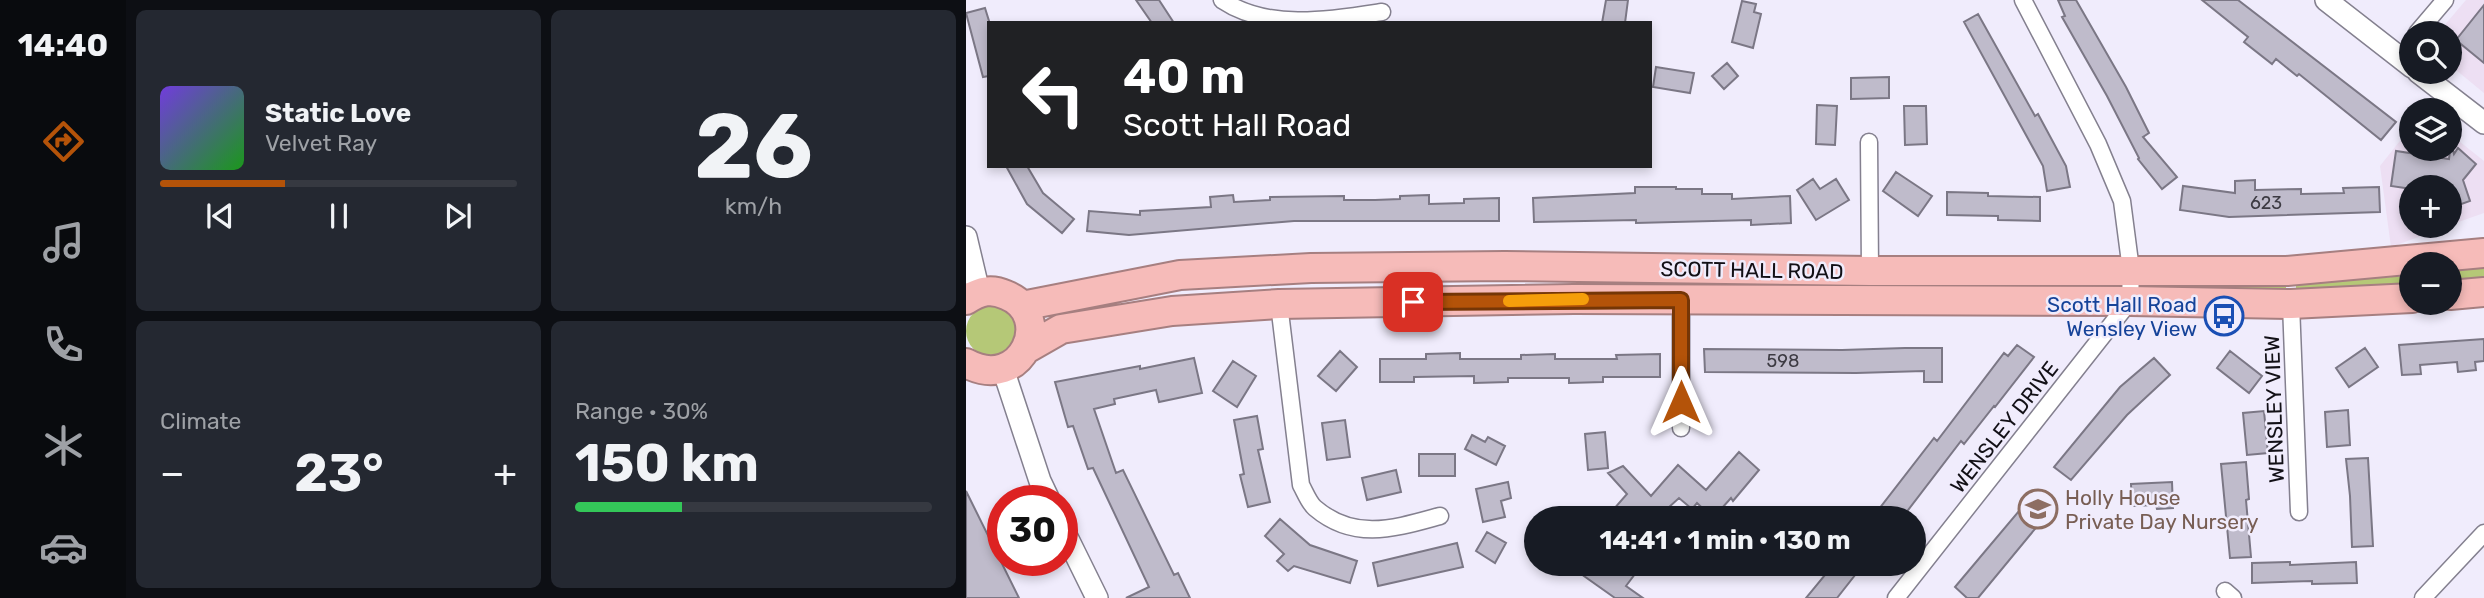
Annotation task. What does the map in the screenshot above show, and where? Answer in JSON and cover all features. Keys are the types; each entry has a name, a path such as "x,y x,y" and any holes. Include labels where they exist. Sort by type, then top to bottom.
{"highway":[{"name":"SCOTT HALL ROAD","path":"1022,306 1180,275 1311,268 1505,266 1870,271 2287,271 2484,253"},
{"path":"972,296 1000,292 1011,296 1022,306 1030,325 1030,339 1026,349"},
{"path":"2462,294 2484,292"},
{"name":"SCOTT HALL ROAD","path":"1003,369 1021,357 1026,349 1061,329 1172,311 1279,304 1681,300 2118,306 2291,304 2399,299"},
{"path":"967,364 991,371 1003,369"}],"street":[{"path":"1222,0 1252,14 1282,19 1340,19 1382,12"},
{"path":"2023,0 2098,144 2122,201 2131,270 2118,306"},
{"path":"2326,0 2399,49"},
{"path":"2427,21 2445,0"},
{"path":"2434,84 2484,123"},
{"path":"1869,142 1870,271"},
{"path":"966,237 972,296"},
{"path":"1681,300 1681,428"},
{"path":"1279,304 1301,485 1314,508 1352,529 1391,529 1440,516"},
{"name":"WENSLEY VIEW","path":"2291,304 2299,512"},
{"name":"WENSLEY DRIVE","path":"1896,598 2118,306"},
{"path":"1003,369 1042,485"},
{"path":"2423,598 2484,533"},
{"path":"1078,559 1097,598"}],"shaded area":[{"path":"2466,0 2484,0 2484,93 2462,75 2462,21 2448,21"},
{"path":"2399,142 2399,161 2462,161 2462,144 2484,161 2484,213 2462,221 2462,175 2399,175 2399,238 2416,238 2391,247 2380,166"}],"green space":[{"path":"2484,267 2484,281 2462,284 2462,270"},
{"path":"2399,277 2399,289 2296,294 2296,282"},
{"path":"2286,282 2286,294 2149,290 2149,284"},
{"path":"991,306 1009,313 1016,331 1009,349 991,356 973,349 966,331 973,313"}],"building":[{"path":"1136,0 1159,0 1173,21 1151,21"},
{"path":"1606,0 1628,0 1625,21 1602,21"},
{"path":"2058,0 2076,0 2149,133 2143,137 2177,177 2162,189 2138,159 2107,96 2062,17 2065,16"},
{"path":"2202,0 2238,0 2396,122 2381,140 2299,74 2297,76 2276,59 2272,64 2244,42 2248,37"},
{"path":"1742,1 1756,4 1754,12 1761,14 1753,48 1732,42"},
{"path":"2484,5 2484,63 2462,45 2462,32"},
{"path":"985,8 989,21 987,76 983,77 966,13"},
{"path":"1978,14 2066,166 2070,187 2047,191 2043,166 1964,22"},
{"path":"1727,63 1738,76 1724,89 1712,76"},
{"path":"1656,67 1694,73 1690,93 1653,87"},
{"path":"1889,77 1889,98 1851,99 1851,78"},
{"path":"1817,105 1837,106 1835,145 1816,144"},
{"path":"1904,106 1926,106 1927,144 1905,145"},
{"path":"2396,151 2399,151 2399,161 2462,161 2462,152 2476,164 2463,180 2470,201 2462,204 2462,175 2399,175 2399,187 2391,186"},
{"path":"1007,168 1028,168 1043,193 1074,219 1062,233 1027,204"},
{"path":"1896,172 1932,196 1918,216 1883,191"},
{"path":"1813,179 1820,189 1836,179 1849,200 1816,220 1797,190"},
{"path":"2255,180 2255,190 2301,189 2301,194 2344,193 2343,188 2379,187 2380,212 2229,217 2180,210 2183,186 2235,193 2235,181"},
{"path":"1635,187 1702,189 1702,194 1732,194 1732,199 1790,196 1791,223 1751,225 1751,220 1534,222 1533,198 1635,193"},
{"path":"1947,192 2040,197 2040,221 1998,220 1998,216 1947,215"},
{"path":"1233,195 1234,202 1270,200 1270,197 1344,196 1344,200 1375,200 1429,195 1429,204 1499,198 1499,221 1294,221 1129,235 1087,231 1089,211 1140,215 1140,211 1211,207 1210,197"},
{"path":"2484,339 2484,361 2475,362 2476,370 2458,372 2457,362 2420,365 2421,374 2402,375 2399,345"},
{"path":"2017,345 2034,357 1964,444 1961,441 1911,506 1881,506 1934,438 1937,441 2004,353 2008,356"},
{"path":"1942,348 1942,382 1924,382 1924,371 1705,372 1704,349"},
{"path":"2365,348 2378,367 2349,387 2336,368"},
{"path":"1340,351 1357,367 1336,391 1318,376"},
{"path":"2230,351 2262,376 2249,393 2217,368"},
{"path":"1460,353 1460,359 1521,359 1521,355 1555,354 1555,359 1617,359 1616,355 1660,354 1660,377 1603,377 1603,382 1569,383 1569,378 1508,378 1508,382 1474,383 1474,376 1414,377 1414,382 1380,382 1380,359 1426,359 1426,354"},
{"path":"1194,358 1202,393 1159,402 1156,390 1114,399 1115,404 1094,409 1116,473 1123,470 1174,575 1178,573 1190,598 1126,598 1149,587 1093,468 1088,469 1073,426 1068,427 1055,382"},
{"path":"2154,358 2170,375 2127,415 2071,480 2054,467 2120,387"},
{"path":"1233,361 1256,376 1237,407 1213,391"},
{"path":"2348,410 2350,445 2327,447 2325,412"},
{"path":"2264,411 2268,453 2247,455 2243,413"},
{"path":"1257,416 1263,449 1258,450 1270,502 1248,507 1240,475 1244,474 1234,420"},
{"path":"1345,420 1350,457 1327,460 1322,423"},
{"path":"1605,432 1608,468 1588,470 1585,434"},
{"path":"1472,435 1485,442 1488,437 1505,446 1496,465 1465,449"},
{"path":"1739,452 1759,470 1733,501 1731,498 1724,506 1700,506 1697,503 1688,506 1679,498 1670,506 1616,506 1627,494 1608,473 1623,466 1651,496 1678,465 1706,490"},
{"path":"1419,454 1455,454 1455,476 1419,476"},
{"path":"2368,458 2373,546 2352,547 2346,459"},
{"path":"2246,462 2251,557 2230,558 2221,464"},
{"path":"1396,470 1401,492 1367,500 1362,478"},
{"path":"1508,482 1511,498 1501,501 1505,517 1483,522 1476,489"},
{"path":"2172,482 2173,508 2157,509 2156,505 2132,506 2131,484"},
{"path":"966,491 987,533 987,576 1008,576 1019,598 966,598"},
{"path":"2035,492 2055,510 2041,526 2039,524 1978,598 1967,598 1955,587"},
{"path":"1280,519 1310,545 1357,561 1350,583 1294,566 1288,571 1277,561 1284,554 1265,536"},
{"path":"1487,532 1506,543 1495,563 1476,551"},
{"path":"1457,543 1463,567 1378,586 1373,563"},
{"path":"2290,562 2290,565 2356,562 2357,583 2252,583 2252,563"},
{"path":"1584,576 1634,576 1626,586 1643,598 1615,598"},
{"path":"1824,576 1854,576 1837,598 1806,598"}],"slow traffic":[{"path":"1509,301 1583,299"}],"place":[{"name":"Scott Hall Road Wensley View","path":"2224,316"},
{"name":"Holly House Private Day Nursery","path":"2038,509"}],"route":[{"path":"1413,302 1681,300 1681,402"}]}
